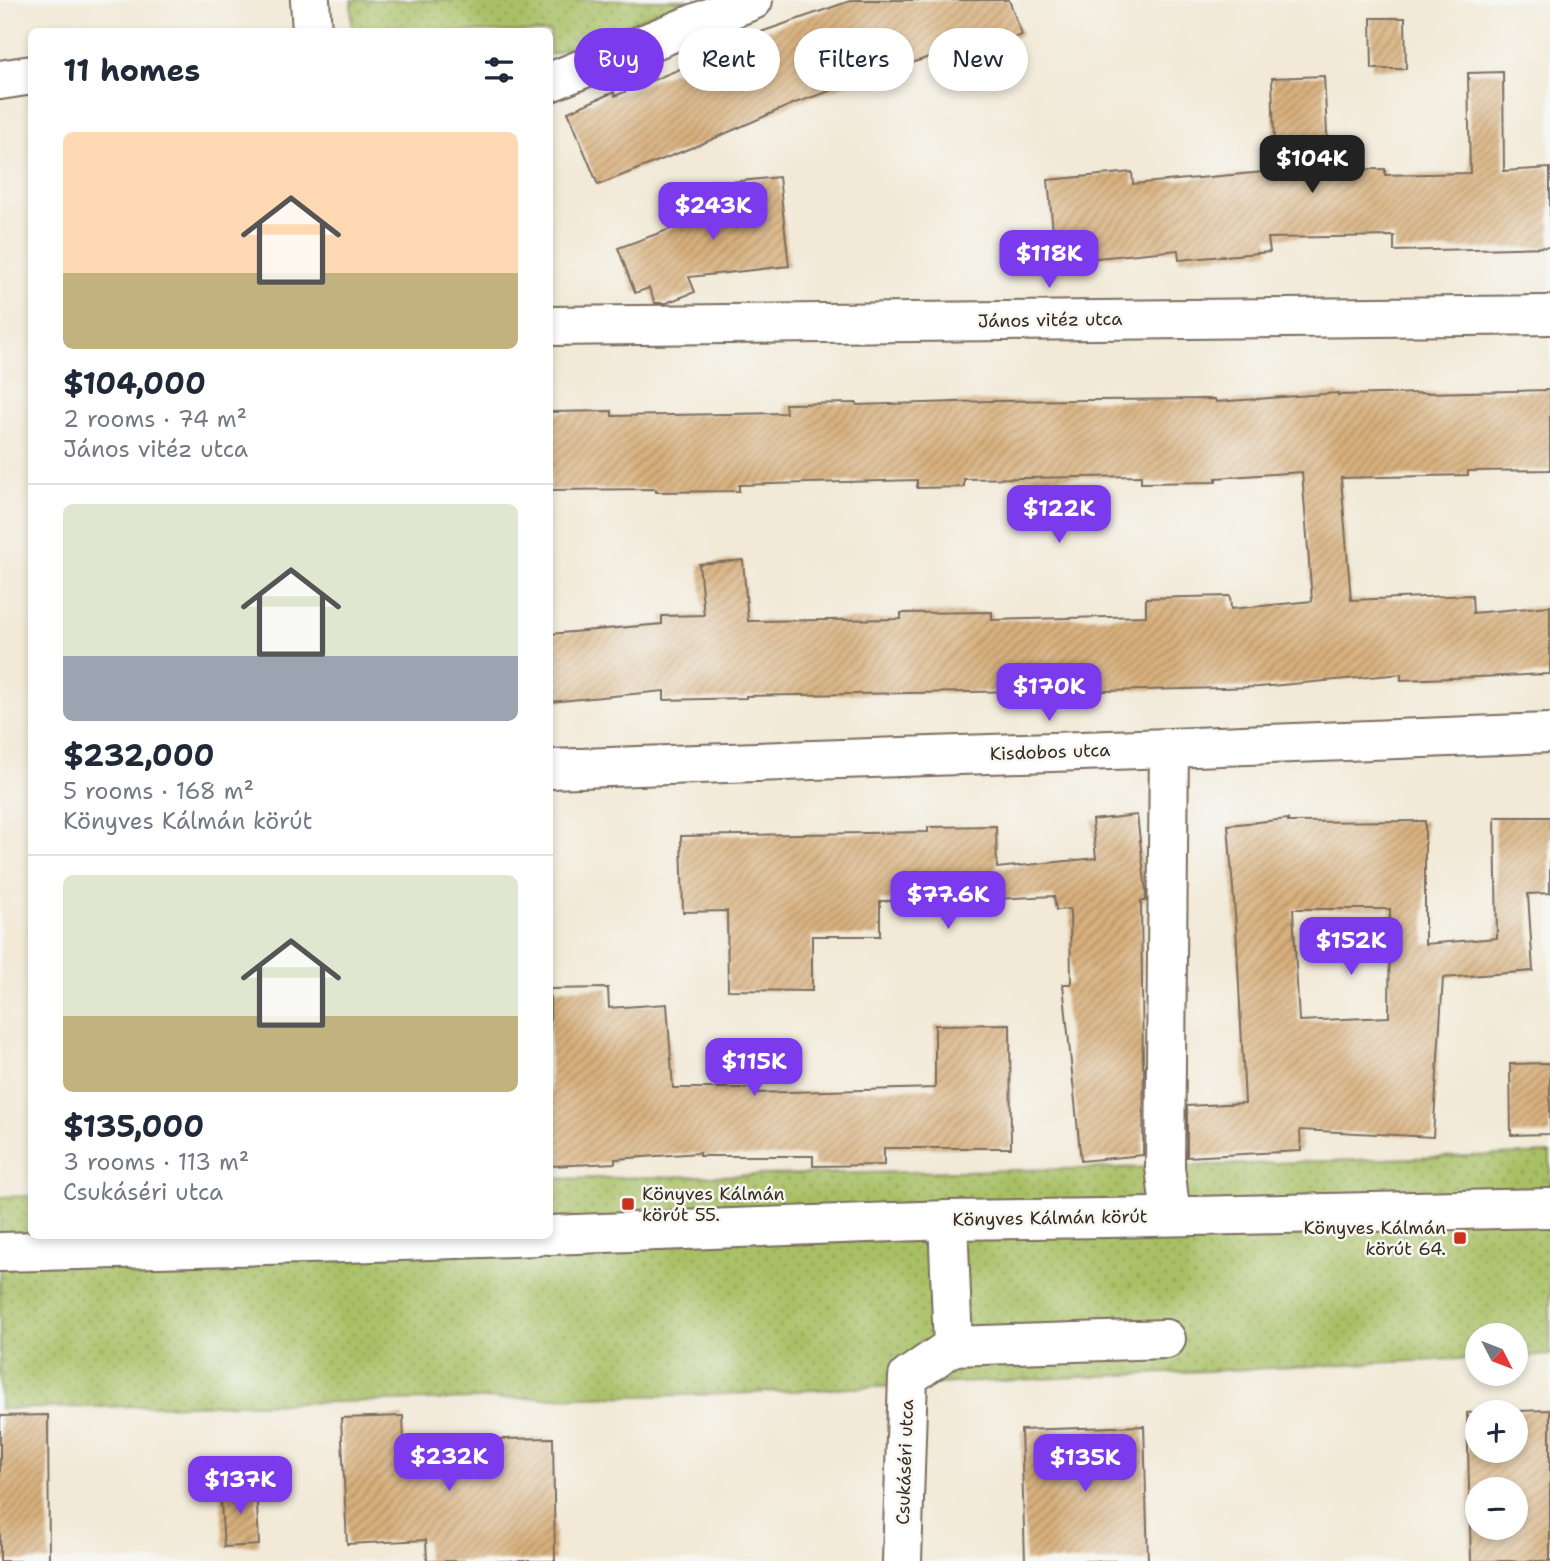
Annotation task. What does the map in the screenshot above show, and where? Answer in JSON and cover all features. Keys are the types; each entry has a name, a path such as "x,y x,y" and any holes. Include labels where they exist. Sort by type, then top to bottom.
{"street":[{"path":"310,0 312,28"},
{"path":"553,81 753,0"},
{"path":"0,80 28,76"},
{"name":"János vitéz utca","path":"553,326 1550,314"},
{"name":"Kisdobos utca","path":"553,769 1550,733"},
{"path":"1169,748 1165,1167 1171,1216"},
{"name":"Könyves Kálmán körút","path":"553,1235 948,1220 1550,1208"},
{"path":"948,1220 953,1346 1166,1339"},
{"path":"0,1252 81,1243 346,1239"},
{"name":"Csukáséri utca","path":"902,1561 908,1377 953,1346"}],"green space":[{"path":"351,0 688,0 618,28 574,28 574,45 553,54 553,28 352,28"},
{"path":"1550,1153 1550,1355 1528,1356 1528,1323 1465,1323 1465,1359 729,1394 0,1409 0,1197 28,1196 28,1239 553,1239 553,1179 1165,1167"}],"building":[{"path":"853,0 1009,0 1019,28 928,28 928,57 914,62 914,28 794,28 794,91 830,91 598,185 568,112 614,92 615,96 627,91 664,91 664,76 678,70 678,91 780,91 780,28 772,28"},
{"path":"1371,18 1405,18 1406,69 1372,69"},
{"path":"1503,72 1504,171 1550,168 1550,247 1394,251 1394,236 1268,238 1270,252 1179,260 1178,250 1056,262 1048,180 1132,172 1133,184 1275,171 1272,78 1324,76 1329,170 1385,169 1385,175 1470,173 1468,73"},
{"path":"779,177 789,266 689,277 695,292 666,303 655,303 649,288 635,293 618,248 714,213 711,184"},
{"path":"1550,390 1550,470 1468,471 1468,475 1341,478 1351,600 1472,595 1473,613 1550,606 1550,674 1401,680 1401,674 1259,687 1029,693 746,696 664,700 664,691 553,702 553,634 662,624 662,616 704,615 699,564 743,560 748,621 901,619 901,613 992,612 992,620 1146,616 1146,598 1230,596 1231,609 1312,601 1302,472 1216,478 1216,482 1141,483 1141,476 964,479 964,487 917,488 917,480 739,485 739,491 553,490 553,412 612,411 612,416 786,413 785,404 1215,399 1216,402 1338,395"},
{"path":"1137,815 1146,891 1146,901 1141,901 1143,1155 1081,1161 1063,984 1071,984 1070,909 1056,910 1054,896 880,901 880,936 812,936 812,991 728,990 727,911 683,912 681,836 928,832 928,827 996,826 997,868 1096,858 1092,820"},
{"path":"1495,817 1550,817 1550,893 1528,894 1533,971 1443,978 1433,1137 1300,1130 1301,1151 1187,1157 1187,1106 1245,1103 1228,825 1288,819 1288,822 1425,821 1425,944 1497,938","holes":["1293,909 1390,909 1389,1017 1299,1021"]},
{"path":"608,988 609,1008 667,1004 673,1088 754,1088 754,1093 935,1088 935,1025 1010,1024 1011,1148 884,1148 884,1165 813,1166 813,1156 699,1156 699,1153 615,1159 615,1163 553,1166 553,989"},
{"path":"1550,1063 1550,1134 1511,1135 1510,1064"},
{"path":"1550,1410 1550,1561 1471,1561 1470,1540 1528,1540 1528,1477 1469,1477 1468,1463 1528,1463 1528,1411"},
{"path":"48,1415 49,1561 0,1561 0,1416"},
{"path":"403,1416 404,1441 553,1438 555,1561 427,1561 426,1540 347,1544 341,1418"},
{"path":"1144,1426 1148,1561 1025,1561 1021,1430"},
{"path":"256,1486 259,1545 224,1547 220,1488"}],"place":[{"name":"Könyves Kálmán körút 55.","path":"628,1204"},
{"name":"Könyves Kálmán körút 64.","path":"1460,1238"}]}
